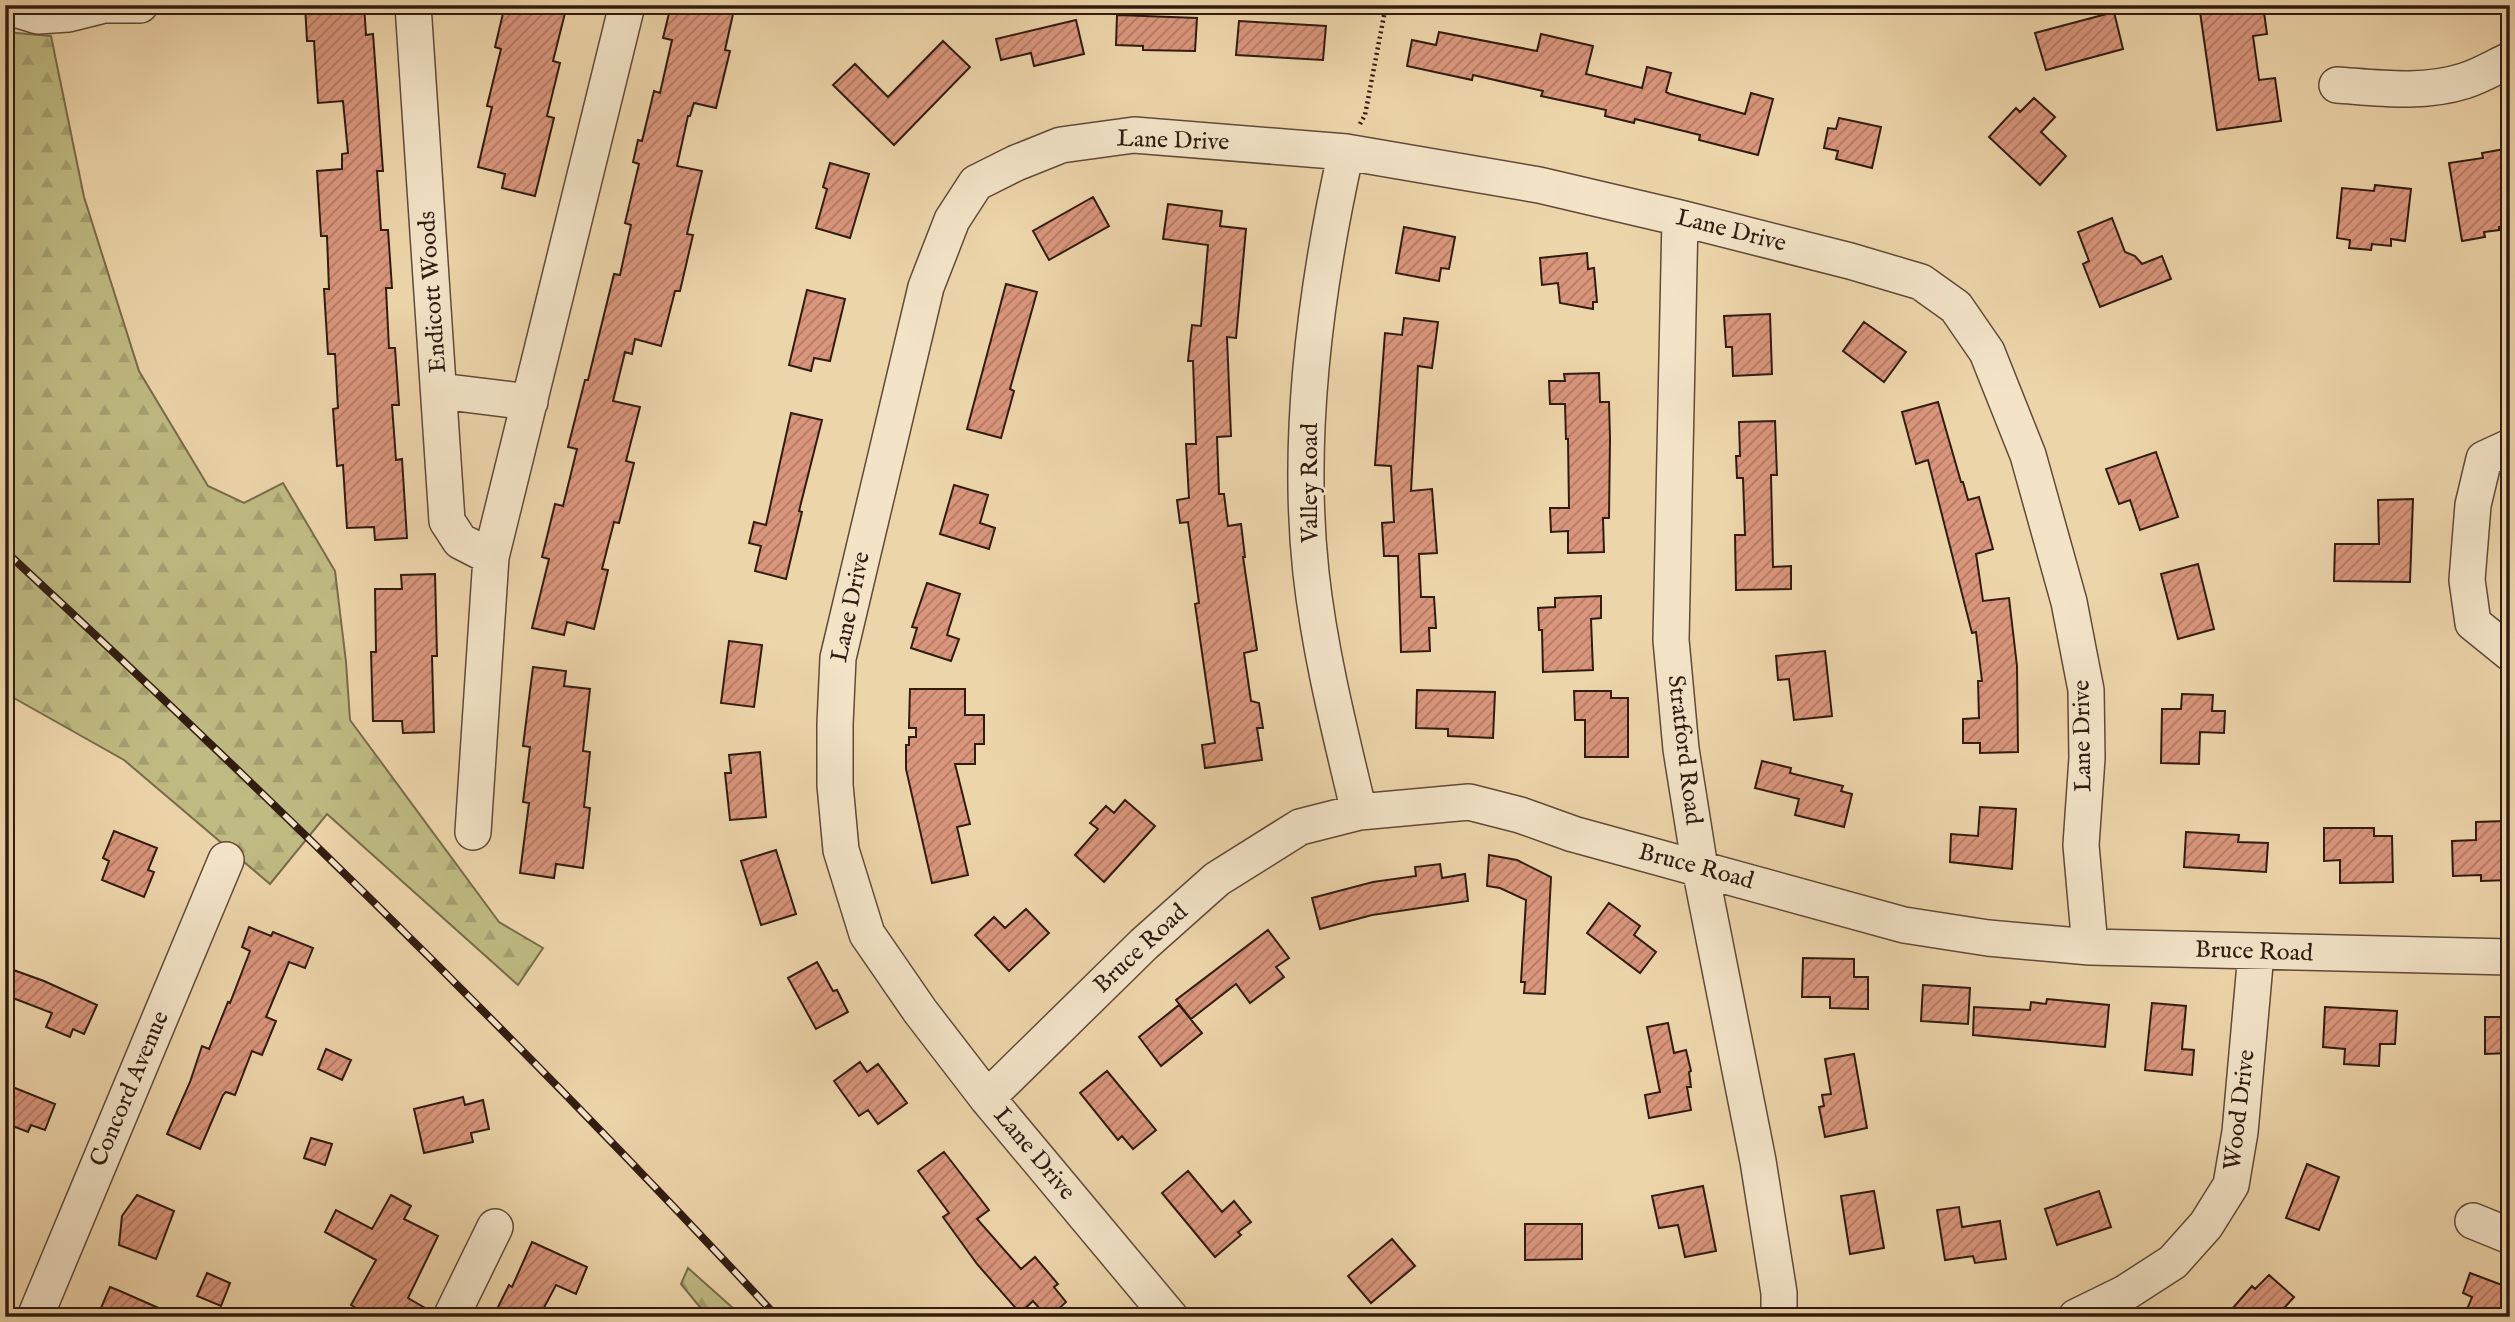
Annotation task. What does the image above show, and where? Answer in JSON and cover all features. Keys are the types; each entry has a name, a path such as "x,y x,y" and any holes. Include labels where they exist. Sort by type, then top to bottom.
{"street":[{"path":"5,6 38,16 68,14 100,6 140,5"},
{"name":"Endicott Woods","path":"413,5 447,521 460,541 491,557"},
{"path":"473,832 491,557 627,5"},
{"path":"2337,85 2402,89 2444,86 2466,80 2510,60"},
{"name":"Lane Drive","path":"1170,1317 987,1098 920,1011 867,934 841,850 835,785 838,658 926,287 952,220 976,183 1016,163 1061,145 1133,135 1346,152 1539,186 1850,261 1921,282 1956,307 1987,352 2028,455 2069,602 2086,690 2087,758 2081,845 2090,947"},
{"name":"Valley Road","path":"1346,152 1321,280 1308,432 1307,503 1311,571 1322,650 1359,812"},
{"name":"Stratford Road","path":"1680,218 1671,640 1681,749 1700,868 1758,1161 1779,1293 1779,1317"},
{"path":"440,391 530,402"},
{"path":"2510,447 2484,459 2473,505 2467,580 2473,623 2510,653"},
{"name":"Bruce Road","path":"987,1098 1144,944 1217,879 1300,827 1359,812 1469,802 1520,815 1573,834 1904,925 1988,939 2090,947 2256,953 2510,957"},
{"name":"Concord Avenue","path":"34,1317 226,860"},
{"name":"Wood Drive","path":"2076,1317 2125,1293 2173,1262 2206,1225 2231,1185 2240,1132 2256,953"},
{"path":"2473,1221 2510,1236"},
{"path":"451,1317 495,1227"}],"path":[{"path":"1346,152 1365,115 1386,5"}],"green space":[{"path":"5,32 51,36 84,197 139,371 208,486 244,503 283,483 335,571 350,720 499,922 543,948 518,985 327,814 270,884 124,760 5,693"},
{"path":"688,1268 743,1317 708,1317 681,1284"}],"building":[{"path":"305,5 364,5 366,35 373,34 383,171 377,171 381,230 388,230 392,288 386,288 389,348 395,348 399,405 392,405 396,460 402,459 407,538 375,540 374,527 347,528 343,465 337,466 333,409 338,408 335,354 328,354 324,289 329,289 327,236 321,236 317,171 342,169 342,154 348,153 343,101 318,103 314,41 307,41"},
{"path":"505,5 567,5 553,61 560,63 547,116 554,118 535,196 502,188 505,174 478,167 492,107 487,106 501,49 495,47"},
{"path":"671,5 735,5 725,50 730,51 716,108 694,103 688,116 677,166 702,171 687,234 693,235 680,291 675,291 661,346 635,339 632,354 625,352 613,401 640,407 626,461 634,463 619,523 614,522 602,569 608,570 594,629 567,622 564,635 532,628 549,559 542,557 555,504 563,506 577,449 568,447 585,380 588,380 614,274 620,275 631,225 625,223 639,164 633,162 638,140 642,141 654,91 660,93 672,40 663,38"},
{"path":"2199,5 2263,5 2267,34 2253,36 2259,80 2275,78 2281,121 2217,130"},
{"path":"2114,12 2123,49 2046,70 2035,33"},
{"path":"1117,15 1197,18 1195,51 1143,50 1143,46 1116,45"},
{"path":"1076,20 1084,54 1034,66 1031,53 1001,60 996,39"},
{"path":"1239,21 1326,26 1323,60 1236,55"},
{"path":"1439,32 1537,51 1541,34 1593,46 1586,74 1642,88 1647,67 1671,73 1666,92 1745,114 1751,93 1773,99 1758,155 1699,140 1700,135 1635,119 1634,123 1605,116 1606,110 1541,96 1543,91 1473,75 1472,80 1407,66 1412,40 1436,45"},
{"path":"943,41 970,67 894,145 833,85 855,64 888,97"},
{"path":"2034,98 2055,117 2041,132 2066,156 2040,185 1989,137 2016,108 2020,112"},
{"path":"1839,118 1881,127 1872,168 1836,159 1838,151 1824,148 1828,128 1836,129"},
{"path":"2510,148 2510,225 2484,232 2485,237 2462,241 2449,163 2483,158 2482,153"},
{"path":"830,163 869,174 850,238 816,228 827,189 823,187"},
{"path":"2375,185 2411,189 2405,241 2391,239 2391,246 2372,244 2371,250 2349,248 2350,240 2337,238 2342,188 2374,191"},
{"path":"1093,197 1109,226 1049,260 1033,231"},
{"path":"1168,204 1222,211 1220,226 1246,229 1236,338 1227,337 1231,436 1217,437 1219,494 1224,494 1228,526 1241,524 1243,557 1257,650 1244,653 1251,701 1259,703 1263,728 1257,728 1262,760 1205,768 1202,745 1215,743 1195,604 1199,603 1188,522 1180,523 1177,500 1189,498 1186,444 1196,444 1193,361 1188,361 1192,325 1201,326 1208,245 1163,239"},
{"path":"2112,218 2125,252 2135,256 2142,264 2162,256 2171,279 2100,307 2083,264 2089,261 2078,232"},
{"path":"1404,227 1455,237 1449,269 1441,268 1439,281 1396,273"},
{"path":"1587,253 1588,269 1594,268 1597,302 1593,302 1593,309 1560,303 1558,283 1542,285 1540,258"},
{"path":"1006,284 1037,292 1010,389 1014,391 1001,438 967,429"},
{"path":"807,290 845,299 830,361 814,358 811,371 789,365"},
{"path":"1770,314 1772,374 1733,376 1732,347 1726,347 1724,316"},
{"path":"1404,318 1438,322 1432,368 1418,366 1411,491 1432,489 1437,553 1419,554 1421,597 1434,597 1436,628 1429,628 1430,651 1401,652 1398,556 1384,556 1382,523 1394,522 1391,466 1375,465 1385,333 1402,335"},
{"path":"1864,322 1906,352 1884,382 1843,351"},
{"path":"1599,373 1600,402 1609,402 1609,518 1603,518 1604,552 1568,553 1568,531 1551,532 1550,508 1569,508 1565,404 1550,404 1549,381 1565,381 1564,374"},
{"path":"1938,402 1961,482 1968,500 1979,497 1993,549 1976,554 1983,601 2009,598 2017,666 2018,752 1980,753 1980,743 1963,743 1963,719 1979,718 1978,681 1982,681 1976,632 1972,633 1928,460 1916,464 1902,412"},
{"path":"791,413 822,420 799,511 802,512 786,579 755,571 761,546 749,543 754,522 766,525"},
{"path":"1775,421 1777,475 1771,475 1773,567 1791,566 1791,589 1736,590 1735,535 1745,535 1743,478 1737,478 1736,456 1740,456 1739,422"},
{"path":"2156,452 2178,517 2140,530 2130,500 2119,504 2106,469"},
{"path":"954,485 988,495 980,523 995,528 989,549 940,534"},
{"path":"2413,499 2410,582 2334,581 2335,544 2379,544 2378,500"},
{"path":"2198,564 2214,629 2178,639 2161,574"},
{"path":"435,574 437,656 432,656 434,732 403,733 402,721 373,721 371,652 376,652 375,589 402,589 401,575"},
{"path":"927,583 960,594 947,635 959,639 951,661 911,648 917,628 912,627"},
{"path":"1601,596 1601,618 1591,619 1593,670 1543,672 1542,630 1539,630 1538,608 1555,607 1555,598"},
{"path":"729,641 762,645 754,707 721,703"},
{"path":"1825,651 1832,716 1794,720 1789,679 1778,680 1776,656"},
{"path":"533,667 566,671 564,686 590,689 583,751 590,752 584,807 590,808 583,868 556,864 554,878 520,873 529,803 523,802 530,747 523,746"},
{"path":"910,689 965,689 965,715 984,715 984,744 975,744 975,764 955,764 970,824 957,827 968,875 932,883 906,769 906,745 909,745 909,737 916,737 916,728 909,728"},
{"path":"1417,690 1495,692 1493,738 1448,736 1448,729 1416,728"},
{"path":"1574,691 1611,691 1611,698 1628,698 1628,757 1585,757 1585,720 1575,720"},
{"path":"2182,694 2213,695 2212,711 2225,711 2224,733 2200,732 2199,764 2161,763 2162,709 2181,709"},
{"path":"760,752 766,817 730,820 725,773 731,773 729,755"},
{"path":"1762,761 1791,768 1790,773 1843,786 1841,791 1852,794 1844,827 1795,815 1799,799 1755,788"},
{"path":"1125,800 1155,826 1104,882 1075,855 1098,829 1090,823 1106,806 1114,813"},
{"path":"1980,807 2016,809 2012,869 1950,862 1951,834 1978,836"},
{"path":"2504,821 2504,839 2510,839 2510,880 2481,881 2481,875 2453,876 2452,841 2476,840 2476,822"},
{"path":"2324,828 2374,828 2374,836 2392,836 2393,882 2340,883 2340,860 2324,861"},
{"path":"114,831 157,848 148,870 154,872 144,897 102,880 109,861 103,858"},
{"path":"2186,832 2239,835 2238,842 2268,843 2266,872 2184,867"},
{"path":"776,850 796,914 761,925 741,861"},
{"path":"1489,855 1517,860 1551,877 1545,994 1524,993 1525,982 1521,982 1526,900 1500,888 1487,886"},
{"path":"1440,864 1442,878 1465,874 1468,901 1372,915 1320,929 1312,898 1373,882 1416,876 1415,867"},
{"path":"1609,903 1640,926 1634,935 1656,952 1640,973 1587,933"},
{"path":"1026,909 1049,933 1009,971 975,935 994,917 1005,928"},
{"path":"249,927 271,936 273,932 313,948 305,968 289,962 266,1017 276,1021 262,1055 252,1051 235,1095 226,1092 223,1095 200,1149 167,1134 190,1082 202,1046 209,1049 228,1002 230,1003 250,951 242,947"},
{"path":"1268,930 1289,958 1276,967 1284,977 1250,1003 1236,984 1191,1019 1176,1000"},
{"path":"1803,958 1854,959 1854,977 1868,977 1868,1009 1830,1008 1830,997 1802,997"},
{"path":"817,962 833,991 837,990 848,1012 816,1029 788,978"},
{"path":"5,967 97,1005 84,1034 73,1029 70,1037 46,1027 52,1013 5,995"},
{"path":"1923,985 1970,988 1968,1024 1921,1021"},
{"path":"2047,999 2109,1005 2105,1047 1973,1035 1974,1007 2030,1010 2031,1002 2046,1004"},
{"path":"2152,1003 2186,1006 2182,1049 2194,1050 2192,1075 2145,1070"},
{"path":"1179,1005 1202,1033 1161,1066 1139,1037"},
{"path":"2325,1007 2397,1011 2395,1044 2380,1044 2379,1066 2344,1064 2345,1049 2323,1047"},
{"path":"2485,1017 2510,1017 2510,1053 2485,1054"},
{"path":"1668,1023 1674,1053 1686,1050 1691,1071 1691,1087 1687,1087 1691,1110 1649,1118 1645,1095 1660,1092 1647,1027"},
{"path":"326,1049 351,1060 342,1080 318,1069"},
{"path":"1854,1054 1867,1128 1825,1137 1819,1107 1824,1106 1822,1095 1831,1094 1825,1059"},
{"path":"860,1062 867,1072 878,1064 907,1103 878,1124 868,1110 859,1116 834,1081"},
{"path":"1107,1071 1156,1130 1133,1149 1122,1136 1118,1140 1080,1093"},
{"path":"5,1084 55,1104 45,1130 31,1125 28,1132 5,1123"},
{"path":"463,1097 465,1105 483,1100 489,1129 471,1133 473,1142 424,1153 414,1109"},
{"path":"311,1138 332,1144 325,1165 304,1158"},
{"path":"944,1152 989,1210 977,1219 1021,1269 1035,1257 1058,1284 1054,1287 1066,1302 1050,1317 1033,1301 1020,1313 977,1264 943,1217 949,1213 918,1171"},
{"path":"2307,1164 2339,1177 2319,1230 2286,1218"},
{"path":"1188,1171 1222,1212 1234,1201 1251,1222 1238,1232 1241,1235 1215,1257 1162,1193"},
{"path":"1703,1186 1716,1251 1685,1257 1678,1225 1659,1228 1652,1196"},
{"path":"1874,1191 1884,1248 1850,1254 1841,1196"},
{"path":"2099,1191 2111,1227 2057,1245 2045,1209"},
{"path":"137,1195 174,1211 156,1259 119,1245 122,1216"},
{"path":"391,1195 411,1206 404,1219 438,1236 408,1298 432,1312 431,1317 371,1317 351,1305 376,1260 325,1232 336,1210 372,1229"},
{"path":"1959,1207 1962,1227 2000,1221 2006,1259 1975,1263 1973,1256 1945,1260 1937,1210"},
{"path":"1525,1224 1582,1224 1582,1259 1525,1260"},
{"path":"1392,1239 1415,1266 1371,1303 1348,1276"},
{"path":"532,1242 587,1267 576,1294 556,1285 539,1317 493,1317 509,1285 512,1287"},
{"path":"207,1273 230,1283 221,1306 197,1296"},
{"path":"2470,1273 2510,1288 2510,1317 2464,1317 2472,1297 2463,1293"},
{"path":"2269,1275 2294,1297 2276,1317 2225,1317 2252,1286 2255,1289"},
{"path":"110,1287 120,1291 179,1317 97,1317"}],"railway":[{"path":"5,551 203,737 398,926 590,1120 777,1317"}]}
